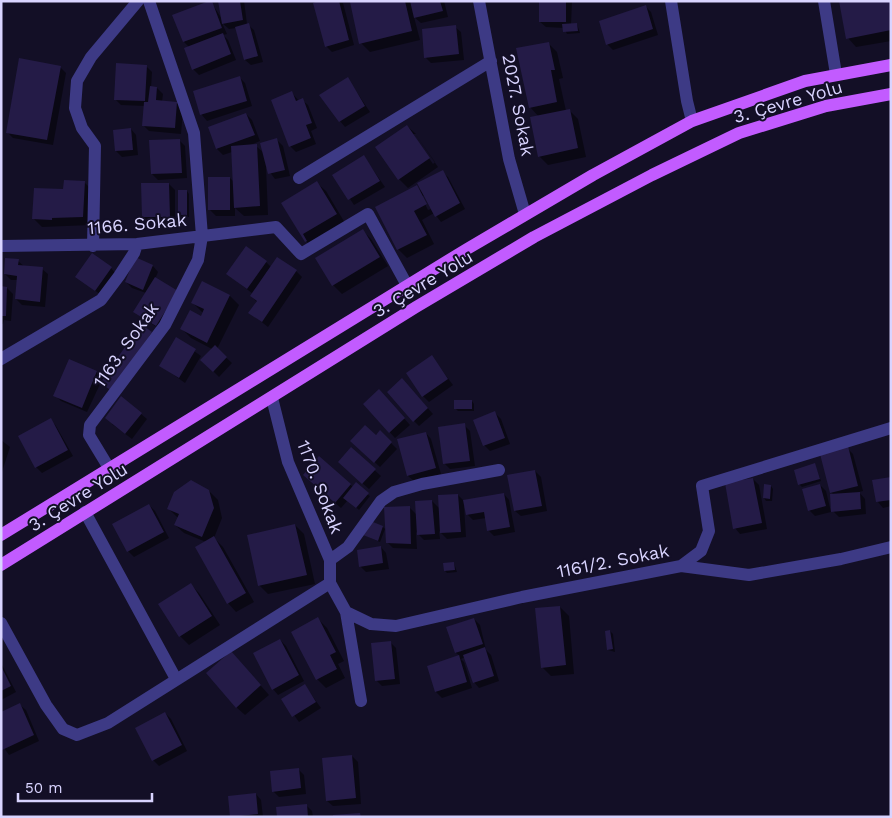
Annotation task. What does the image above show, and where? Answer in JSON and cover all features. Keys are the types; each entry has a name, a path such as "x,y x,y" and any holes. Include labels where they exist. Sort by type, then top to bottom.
{"main road":[{"name":"3. Çevre Yolu","path":"1,535 525,214 692,121 805,81 891,65"},
{"name":"3. Çevre Yolu","path":"1,565 416,307 534,237 708,147 778,120 826,106 891,94"}],"street":[{"path":"93,246 95,146 82,128 75,108 76,81 91,57 138,1"},
{"name":"1163. Sokak","path":"109,468 89,435 90,425 165,325 198,260 202,236 194,133 149,1"},
{"name":"2027. Sokak","path":"479,1 509,159 525,214"},
{"path":"671,1 692,121"},
{"path":"824,1 836,74"},
{"path":"299,178 491,61"},
{"name":"1166. Sokak","path":"1,246 136,244 276,227 302,254 368,214 408,287"},
{"path":"1,359 101,300 134,253 136,244"},
{"name":"1170. Sokak","path":"272,398 288,462 330,560"},
{"path":"681,566 700,551 709,531 702,486 891,428"},
{"path":"361,701 346,612 330,583 330,560 348,547 381,501 394,492 422,484 499,470"},
{"path":"85,512 176,679"},
{"name":"1161/2. Sokak","path":"346,612 371,624 396,626 522,597 681,566 749,575 841,559 891,547"},
{"path":"1,623 46,705 62,729 77,735 108,723 330,583"}],"building":[{"path":"212,1 222,28 183,42 172,15"},
{"path":"218,1 240,1 243,20 222,24"},
{"path":"318,1 339,1 349,40 325,47 313,3"},
{"path":"405,1 412,31 359,44 350,2"},
{"path":"410,1 440,1 443,11 414,18"},
{"path":"539,1 566,1 566,22 539,22"},
{"path":"839,1 891,1 891,30 846,39"},
{"path":"646,5 653,29 606,45 599,21"},
{"path":"249,23 258,56 244,60 235,27"},
{"path":"577,23 578,31 563,32 562,24"},
{"path":"456,25 459,54 424,58 422,29"},
{"path":"223,33 231,54 192,70 184,48"},
{"path":"549,42 555,70 551,70 557,102 529,108 516,48"},
{"path":"19,58 61,66 47,140 6,133"},
{"path":"116,63 147,65 145,101 114,100"},
{"path":"240,76 247,101 200,115 193,91"},
{"path":"348,77 365,106 339,122 319,95"},
{"path":"150,86 157,87 156,100 177,102 175,128 142,126 144,102 148,102"},
{"path":"292,91 296,101 303,98 312,123 306,125 311,138 289,147 271,100"},
{"path":"570,109 578,148 538,157 530,117"},
{"path":"246,113 255,135 216,149 208,127"},
{"path":"407,125 430,158 398,180 375,147"},
{"path":"131,128 133,150 115,151 113,130"},
{"path":"277,138 285,170 268,174 260,143"},
{"path":"180,139 182,173 151,174 149,140"},
{"path":"257,144 260,206 234,208 231,146"},
{"path":"364,155 380,181 348,200 332,175"},
{"path":"443,170 460,203 435,217 417,183"},
{"path":"208,177 230,177 230,210 208,210"},
{"path":"64,180 85,181 83,217 52,218 52,220 32,219 34,188 63,189"},
{"path":"317,181 337,214 303,234 307,241 305,242 281,203"},
{"path":"141,183 169,183 170,217 142,217"},
{"path":"417,185 427,204 414,211 427,235 397,250 375,207"},
{"path":"178,190 187,190 187,215 178,215"},
{"path":"363,229 380,257 332,286 315,258"},
{"path":"246,246 267,261 247,289 226,274"},
{"path":"92,253 112,267 95,291 75,277"},
{"path":"135,257 153,265 143,290 125,282"},
{"path":"277,257 297,270 262,322 248,313 257,301 250,296"},
{"path":"5,258 19,259 18,265 43,267 40,302 15,299 17,276 4,274"},
{"path":"155,277 178,291 156,326 133,312"},
{"path":"202,281 230,295 207,343 180,329 190,310 201,316 204,309 191,303"},
{"path":"1,286 7,287 6,316 1,316"},
{"path":"141,324 152,332 112,391 100,383"},
{"path":"176,337 196,349 179,378 159,366"},
{"path":"215,345 227,357 213,372 200,360"},
{"path":"432,355 448,379 422,397 406,373"},
{"path":"69,359 97,371 82,408 53,396"},
{"path":"402,378 428,408 413,422 387,392"},
{"path":"379,389 405,418 389,433 363,404"},
{"path":"121,396 142,413 125,434 105,418"},
{"path":"454,400 472,400 472,409 454,409"},
{"path":"495,411 505,438 483,446 473,420"},
{"path":"51,418 68,450 35,468 18,436"},
{"path":"465,423 470,461 443,464 438,427"},
{"path":"365,425 376,435 380,430 392,442 374,463 350,441"},
{"path":"426,432 436,468 407,476 397,439"},
{"path":"848,446 858,486 830,493 820,454"},
{"path":"351,447 376,469 362,484 338,462"},
{"path":"319,456 351,484 335,503 303,475"},
{"path":"815,463 820,479 798,485 794,470"},
{"path":"535,470 542,506 514,511 507,475"},
{"path":"891,477 891,500 876,502 872,480"},
{"path":"753,478 762,523 733,529 725,483"},
{"path":"191,480 209,490 214,508 202,537 174,525 179,514 167,509 174,492"},
{"path":"356,482 369,493 356,508 343,498"},
{"path":"764,484 771,485 770,499 763,498"},
{"path":"820,484 826,506 808,511 802,489"},
{"path":"860,492 861,509 831,512 830,494"},
{"path":"504,493 510,527 487,531 484,512 466,515 463,500"},
{"path":"458,494 461,532 440,533 438,495"},
{"path":"432,500 435,534 417,535 415,501"},
{"path":"149,504 164,532 127,552 112,524"},
{"path":"410,506 411,544 386,543 384,507"},
{"path":"368,520 383,526 378,541 363,535"},
{"path":"295,524 307,575 258,586 247,535"},
{"path":"214,536 246,593 227,604 195,547"},
{"path":"381,546 383,563 359,567 357,550"},
{"path":"454,562 455,570 444,571 443,563"},
{"path":"191,583 212,616 179,637 158,604"},
{"path":"560,606 566,665 541,668 535,608"},
{"path":"318,617 336,652 330,655 337,669 316,680 291,632"},
{"path":"474,618 483,644 455,653 446,627"},
{"path":"610,630 613,649 607,650 605,631"},
{"path":"280,639 299,675 272,690 253,653"},
{"path":"391,641 395,679 375,681 371,643"},
{"path":"485,647 494,676 473,683 463,655"},
{"path":"231,651 261,685 236,708 206,673"},
{"path":"459,655 467,682 435,692 427,666"},
{"path":"1,666 11,686 1,691"},
{"path":"305,684 316,702 292,717 281,699"},
{"path":"20,703 34,735 2,750 1,712"},
{"path":"165,712 182,745 152,761 135,728"},
{"path":"352,755 356,798 326,801 322,758"},
{"path":"299,768 301,788 272,792 270,771"},
{"path":"256,793 258,814 230,817 228,796"},
{"path":"307,804 308,817 277,817 276,807"},
{"path":"360,813 361,817 333,817 333,815"}]}
